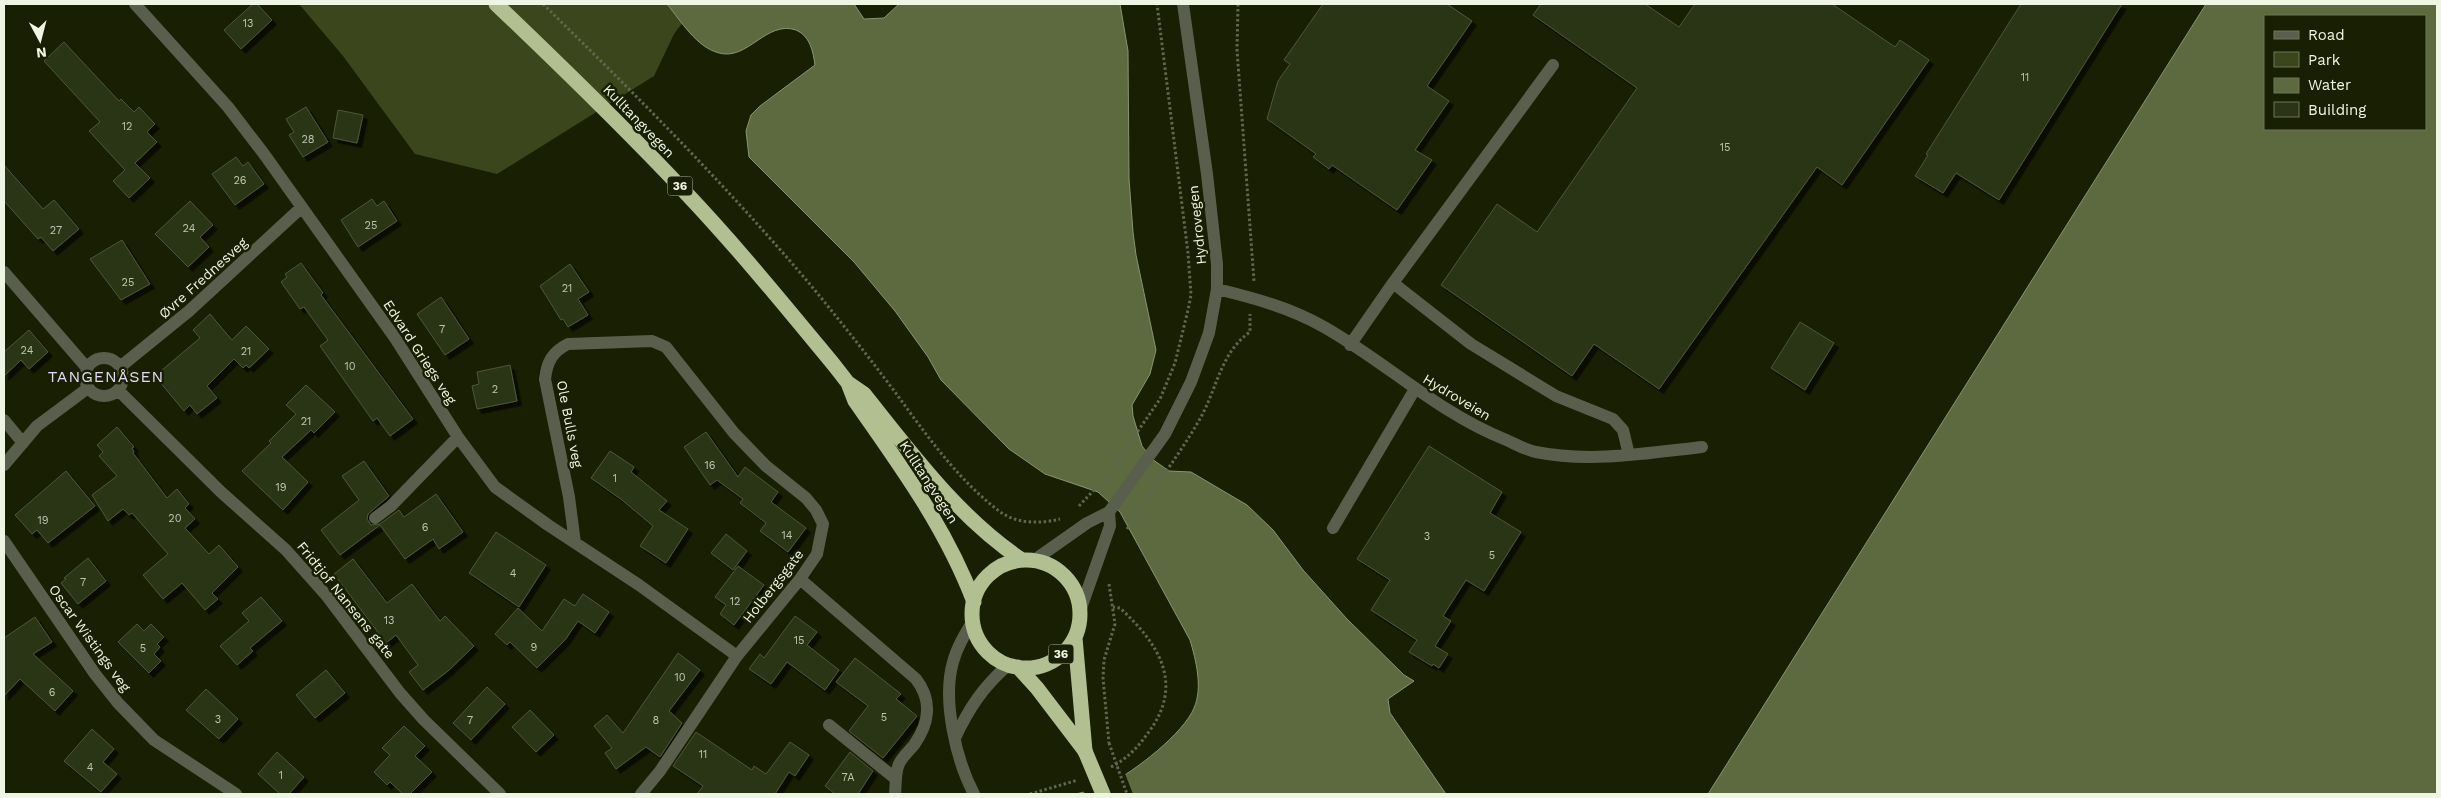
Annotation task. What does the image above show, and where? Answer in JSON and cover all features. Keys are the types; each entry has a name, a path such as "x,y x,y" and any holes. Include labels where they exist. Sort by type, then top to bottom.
{"highway":[{"name":"Kulltangvegen","path":"496,4 597,101 686,193 754,269 848,383 864,394 958,508 993,541 1027,561"},
{"name":"Kulltangvegen","path":"848,383 855,401 936,520 962,570 974,602"},
{"name":"36","path":"1085,751 1075,638 1080,611 1077,596 1071,583 1060,572 1047,564 1027,561 1006,564 991,574 980,586 974,602 973,620 976,635 984,648 995,658 1013,666 1037,688 1085,751 1103,794"},
{"name":"36","path":"1013,666 1035,668 1051,662 1065,652 1075,638"}],"street":[{"name":"Edvard Griegs veg","path":"135,4 228,107 395,338 458,438 495,487 639,585 737,656"},
{"name":"Hydrovegen","path":"1109,512 1165,434 1191,382 1209,333 1217,289 1217,264 1207,174 1183,4"},
{"path":"1350,345 1392,283 1553,65"},
{"name":"Øvre Frednesveg","path":"120,367 189,311 302,208"},
{"path":"4,272 87,368"},
{"path":"1392,283 1479,349 1556,396 1613,419 1623,430 1629,455"},
{"name":"Hydroveien","path":"1217,289 1275,304 1324,327 1415,389 1481,430 1534,451 1568,456 1629,455 1702,447"},
{"name":"Ole Bulls veg","path":"575,543 569,497 545,380 546,368 557,350 568,344 652,341"},
{"name":"Holbergsgate","path":"641,794 660,771 737,656 800,579 817,554 823,524 816,510 806,498 748,449 666,347 652,341"},
{"path":"103,358 113,360 120,367 123,375 122,383 118,390 111,395 102,396 94,394 88,388 85,381 87,368 94,361 103,358"},
{"path":"4,465 23,442 52,413 88,388"},
{"path":"1333,528 1415,389"},
{"name":"Fridtjof Nansens gate","path":"118,390 221,492 286,550 326,595 424,720 500,794"},
{"path":"4,420 23,442"},
{"path":"375,518 391,506 458,438"},
{"path":"1027,561 1097,517 1109,512 1110,526 1080,611"},
{"name":"Oscar Wistings veg","path":"4,540 95,674 118,703 154,740 236,794"},
{"path":"800,579 916,679 926,693 928,706 927,722 915,744 899,764 895,794"},
{"path":"973,620 960,643 952,663 949,681 949,700 955,738 966,779 974,794"},
{"path":"955,738 974,700 989,681 1013,666"},
{"path":"828,725 896,778"}],"path":[{"path":"542,4 651,111 812,288 931,440 974,488 999,511 1020,521 1054,521 1067,516"},
{"path":"1078,508 1107,476 1160,399 1182,342 1190,295 1188,253 1157,4"},
{"path":"1124,536 1202,415 1225,361 1239,340 1250,332 1254,276 1237,50 1238,4"},
{"path":"1110,579 1109,586 1115,624 1104,660 1103,678 1109,743 1127,794"},
{"path":"1108,768 1138,746 1157,721 1167,692 1161,660 1151,643 1141,628 1120,608 1113,607"},
{"path":"1030,794 1084,778"}],"green space":[{"path":"299,4 667,4 683,22 674,34 654,76 497,174 415,154 343,56"}],"water":[{"path":"667,4 854,4 864,19 884,18 899,4 1120,4 1128,51 1129,179 1133,232 1156,350 1150,374 1132,405 1133,416 1142,446 1152,459 1169,471 1191,472 1247,505 1273,530 1303,570 1347,619 1404,675 1414,681 1388,699 1390,713 1446,794 1076,794 1105,786 1131,771 1157,751 1189,718 1197,700 1198,692 1196,665 1190,640 1120,512 1098,492 1045,474 1009,449 941,380 928,357 895,311 854,262 749,157 746,131 751,115 760,106 815,65 812,49 805,36 796,30 785,28 766,35 739,51 729,54 719,53 711,50 696,39"},
{"path":"2206,4 2437,4 2437,794 1708,794"}],"pier":[{"path":"1124,771 1133,794 1085,794 1083,790 1108,782"}],"building":[{"path":"253,4 257,4 272,20 241,49 224,30"},
{"path":"1323,4 1447,4 1472,21 1427,86 1449,101 1415,150 1432,160 1397,210 1332,165 1329,169 1313,157 1316,154 1267,119 1278,81 1290,64 1284,60"},
{"path":"1541,4 1645,4 1679,27 1695,4 1832,4 1895,47 1900,40 1929,60 1842,185 1817,167 1659,389 1594,344 1572,376 1441,285 1497,204 1537,232 1637,88 1533,15"},
{"path":"2021,4 2122,4 1999,200 1956,173 1943,193 1915,176 1928,155 1926,154"},
{"path":"64,42 119,101 121,99 134,112 139,107 155,124 147,132 157,142 135,163 150,178 129,198 113,181 125,170 89,131 100,122 44,61"},
{"path":"306,107 328,142 303,157 289,135 294,132 286,119"},
{"path":"338,110 363,115 357,143 333,138"},
{"path":"236,157 243,166 248,162 264,184 235,205 212,174"},
{"path":"4,165 43,209 54,200 79,229 53,251 41,237 38,239 4,201"},
{"path":"372,199 377,206 384,201 397,221 358,247 341,220"},
{"path":"190,201 213,225 200,237 209,247 188,267 155,234"},
{"path":"122,240 150,284 121,300 90,259"},
{"path":"301,263 323,293 321,295 413,419 390,436 377,418 373,421 320,346 328,340 304,307 300,309 281,282 287,277 285,274"},
{"path":"570,264 589,292 578,299 588,315 568,327 563,319 561,320 540,286"},
{"path":"441,297 469,339 445,355 417,314"},
{"path":"210,314 232,340 246,326 269,349 249,368 246,365 243,368 234,359 207,386 217,398 197,414 190,405 184,411 155,376 200,338 193,330"},
{"path":"1800,322 1834,343 1805,390 1771,368"},
{"path":"29,330 48,352 29,369 21,360 4,376 4,352"},
{"path":"510,365 517,401 477,409 472,386 479,384 477,372"},
{"path":"306,385 335,412 314,433 311,430 282,457 308,482 283,510 242,471 271,443 269,441 296,414 286,405"},
{"path":"117,427 134,447 132,448 133,453 167,498 177,489 189,504 185,508 195,519 185,528 209,554 219,545 238,567 212,593 218,599 205,610 182,583 163,599 143,575 168,554 132,513 129,515 123,509 108,521 92,495 117,476 99,456 103,452 97,445"},
{"path":"706,432 738,477 745,467 778,492 771,502 806,528 788,552 760,531 766,523 740,503 743,499 717,480 710,485 684,447"},
{"path":"1429,446 1502,492 1490,513 1521,532 1484,591 1466,580 1443,616 1451,621 1435,646 1448,654 1439,668 1433,664 1432,666 1409,652 1417,640 1371,610 1390,580 1357,559"},
{"path":"610,451 634,467 631,472 667,501 659,510 688,529 666,563 640,546 653,526 622,500 591,478"},
{"path":"364,461 389,496 368,514 367,519 371,525 380,524 399,510 404,517 436,494 463,532 439,549 433,539 405,559 380,525 340,555 321,530 359,500 342,476"},
{"path":"66,471 95,506 48,543 37,530 32,534 15,515"},
{"path":"496,532 546,565 519,607 469,573"},
{"path":"726,534 747,551 733,570 711,553"},
{"path":"88,558 106,581 78,604 61,583 66,579 64,578"},
{"path":"353,559 387,603 412,584 440,621 445,616 474,646 448,671 423,690 409,672 418,665 396,635 386,643 334,574"},
{"path":"738,566 764,585 734,625 720,614 726,605 715,597"},
{"path":"583,594 609,612 595,633 578,621 565,640 537,668 510,642 507,645 495,634 518,608 542,631 564,599 575,606"},
{"path":"261,597 282,621 250,648 253,651 237,665 220,646 249,621 242,613"},
{"path":"795,616 817,632 807,645 839,670 825,690 787,662 771,684 749,669 760,654 764,658"},
{"path":"35,617 52,642 33,654 73,691 55,711 20,679 4,696 4,638"},
{"path":"137,624 144,631 151,624 164,637 157,644 160,647 154,654 161,661 149,673 118,642"},
{"path":"678,653 700,670 669,711 682,723 660,757 646,747 616,769 605,753 612,748 594,726 607,715 623,733"},
{"path":"855,658 901,694 896,699 917,716 883,758 849,731 868,706 836,682"},
{"path":"326,670 345,693 315,718 296,695"},
{"path":"487,687 505,704 471,740 453,723"},
{"path":"206,689 238,719 219,739 186,710"},
{"path":"530,710 554,735 536,752 512,727"},
{"path":"404,726 425,746 415,756 432,772 410,794 403,794 390,782 387,785 374,772 390,755 382,748"},
{"path":"92,729 114,749 103,762 117,774 101,792 64,761"},
{"path":"696,732 752,770 754,766 766,774 790,742 809,755 795,776 789,772 775,794 697,794 703,786 673,766"},
{"path":"277,752 304,777 289,794 280,794 258,774"},
{"path":"850,752 873,771 858,794 835,794 825,786"}],"district":[{"name":"TANGENÅSEN","path":"106,376"}]}
